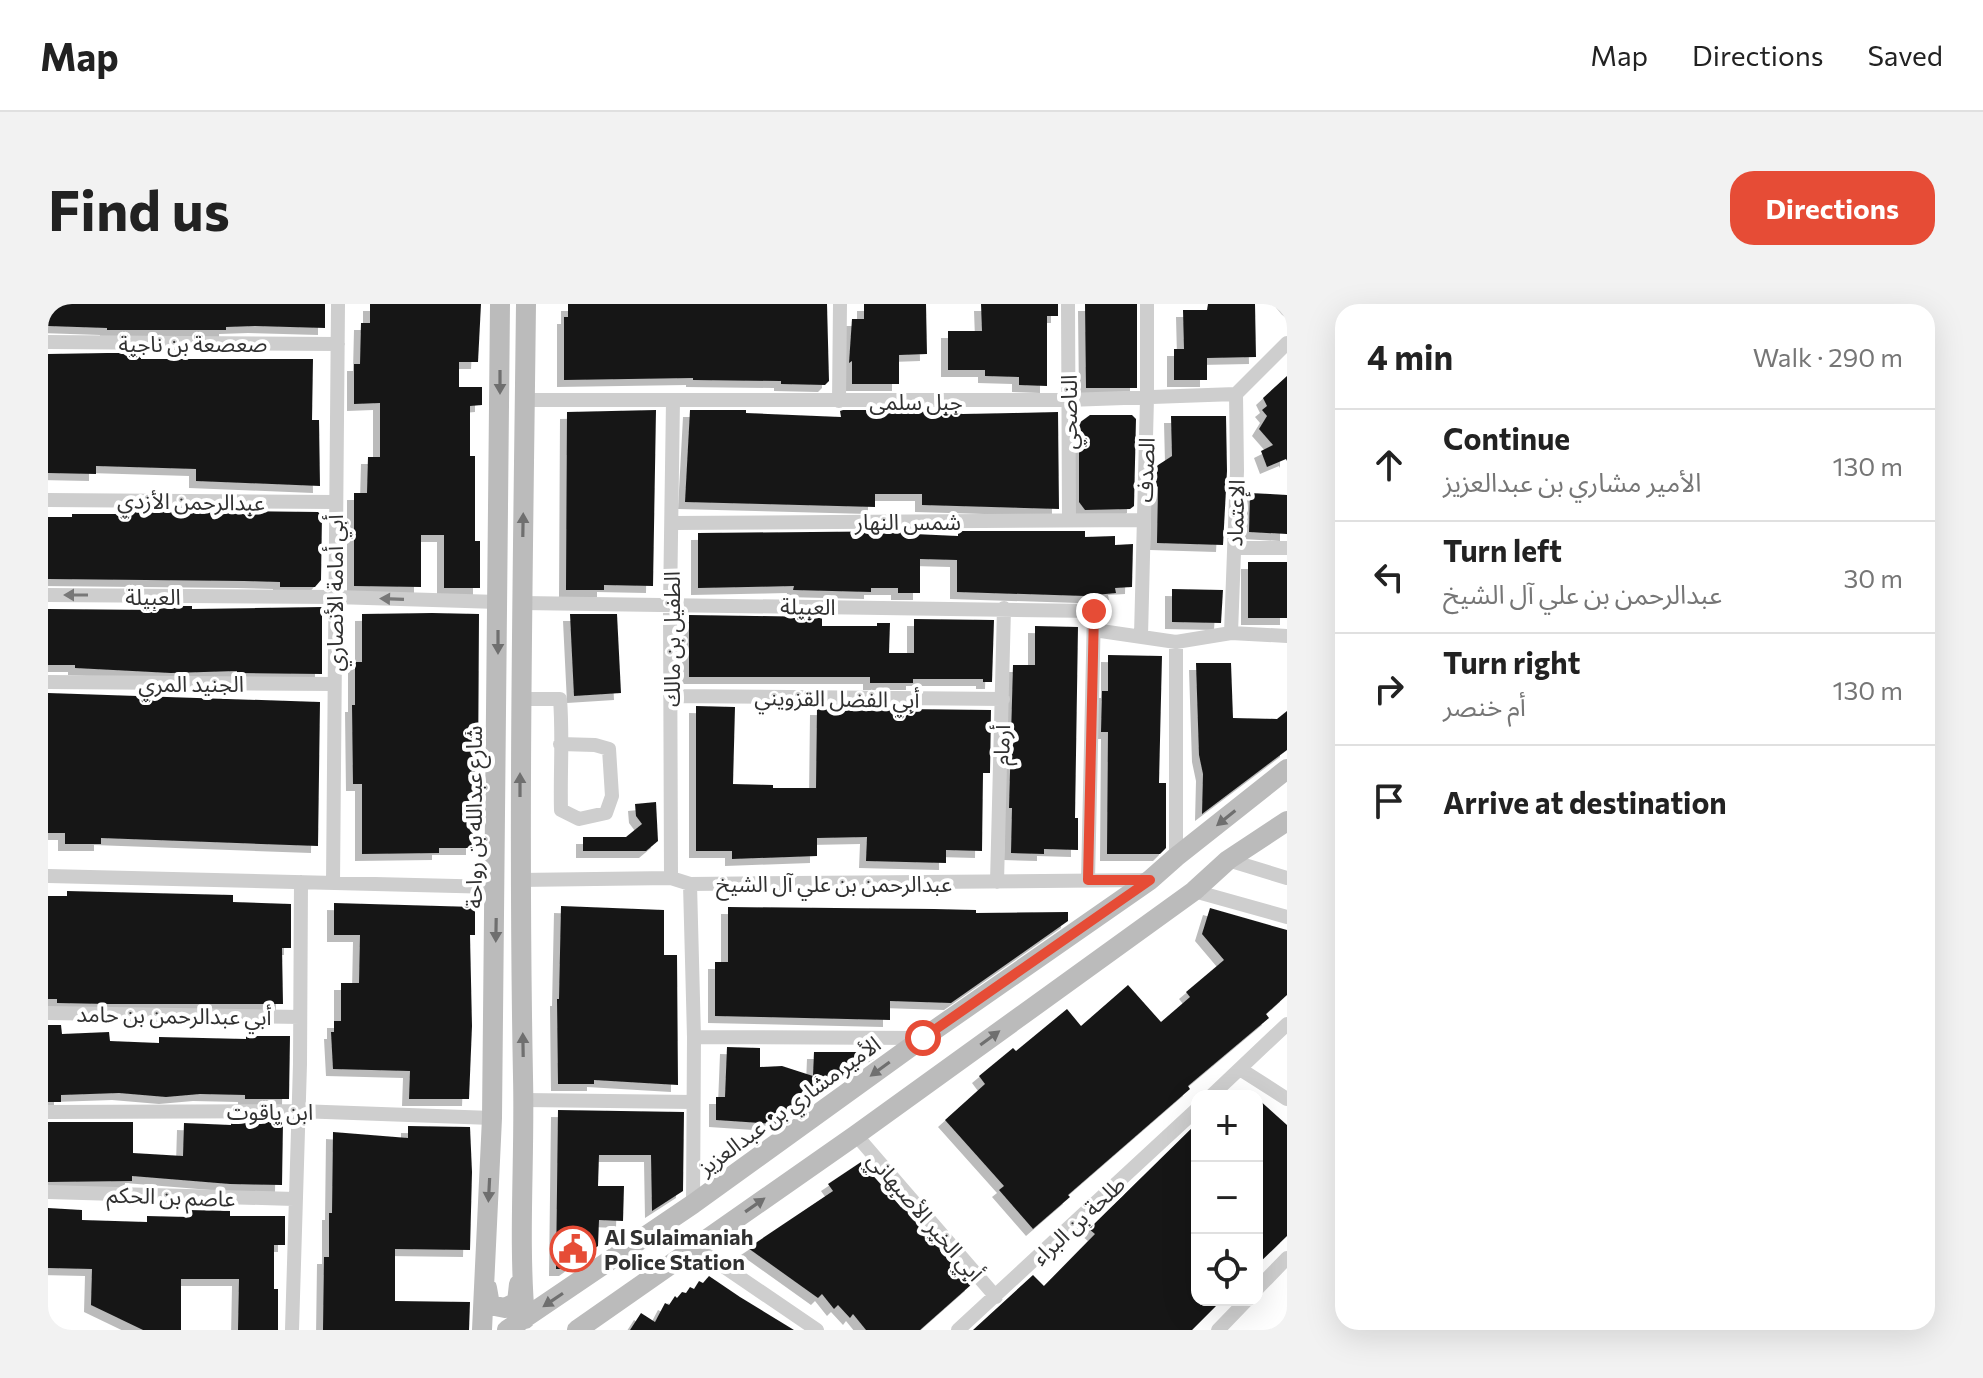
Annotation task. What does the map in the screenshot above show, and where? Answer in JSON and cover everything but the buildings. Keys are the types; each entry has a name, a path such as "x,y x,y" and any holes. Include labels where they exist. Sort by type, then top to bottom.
{"street":[{"name":"أبي أمامة الأنصاري","path":"333,883 338,304"},
{"name":"شارع عبدالله بن رواحة","path":"482,1330 492,1118 500,304"},
{"path":"525,1319 521,1273 524,1100 519,880 526,304"},
{"path":"839,401 840,304"},
{"name":"الناصحي","path":"1068,304 1069,520"},
{"name":"الصدف","path":"1141,636 1147,304"},
{"path":"1282,304 1287,310"},
{"name":"صعصعة بن ناجية","path":"48,342 338,344"},
{"path":"1236,394 1287,343"},
{"name":"جبل سلمى","path":"525,400 1068,400 1236,394"},
{"name":"الإعتماد","path":"1231,633 1237,471 1236,394"},
{"name":"الطفيل بن مالك","path":"671,878 673,400"},
{"name":"عبدالرحمن الأزدي","path":"48,500 335,502"},
{"name":"شمس النهار","path":"672,523 1144,520"},
{"path":"1234,548 1287,548"},
{"name":"العبيلة","path":"48,595 335,597 498,602"},
{"name":"العبيلة","path":"522,603 1094,611 1094,630"},
{"name":"أرمام","path":"997,882 1004,608"},
{"path":"1088,880 1094,630 1176,642 1231,633 1287,636"},
{"path":"1176,642 1176,857"},
{"name":"الجنيد المري","path":"48,682 333,684"},
{"name":"أبي الفضل القزويني","path":"672,696 1003,699"},
{"path":"520,699 560,699 562,723 560,744 561,810 579,819 606,813 612,796 609,749 595,745 560,744"},
{"name":"الأمير مشاري بن عبدالعزيز","path":"507,1330 693,1204 1150,880 1287,769"},
{"path":"577,1330 856,1135 1194,891 1228,860 1287,821"},
{"path":"1228,860 1287,878"},
{"path":"48,876 496,887"},
{"name":"عبدالرحمن بن علي آل الشيخ","path":"519,880 671,878 690,884 1150,880"},
{"path":"292,1330 301,882"},
{"path":"690,884 694,1037 693,1204"},
{"path":"1194,891 1287,917"},
{"name":"أبي عبدالرحمن بن حامد","path":"48,1013 300,1017"},
{"path":"1217,1090 1287,1024"},
{"path":"694,1037 923,1038"},
{"path":"1240,1069 1287,1099"},
{"path":"524,1100 693,1102"},
{"name":"ابن ياقوت","path":"48,1112 298,1111 492,1118"},
{"name":"طلحة بن البراء","path":"958,1330 1191,1115"},
{"name":"أبي الخير الأصبهاني","path":"856,1135 996,1297"},
{"name":"عاصم بن الحكم","path":"48,1192 294,1199"},
{"path":"695,1247 817,1330"},
{"path":"1263,1283 1287,1258"},
{"path":"484,1276 490,1305 505,1308 517,1302 521,1273"},
{"path":"1218,1330 1241,1306"}],"place":[{"name":"Al Sulaimaniah Police Station","path":"573,1249"}],"route":[{"path":"923,1038 1150,880 1088,880 1094,611"}]}
